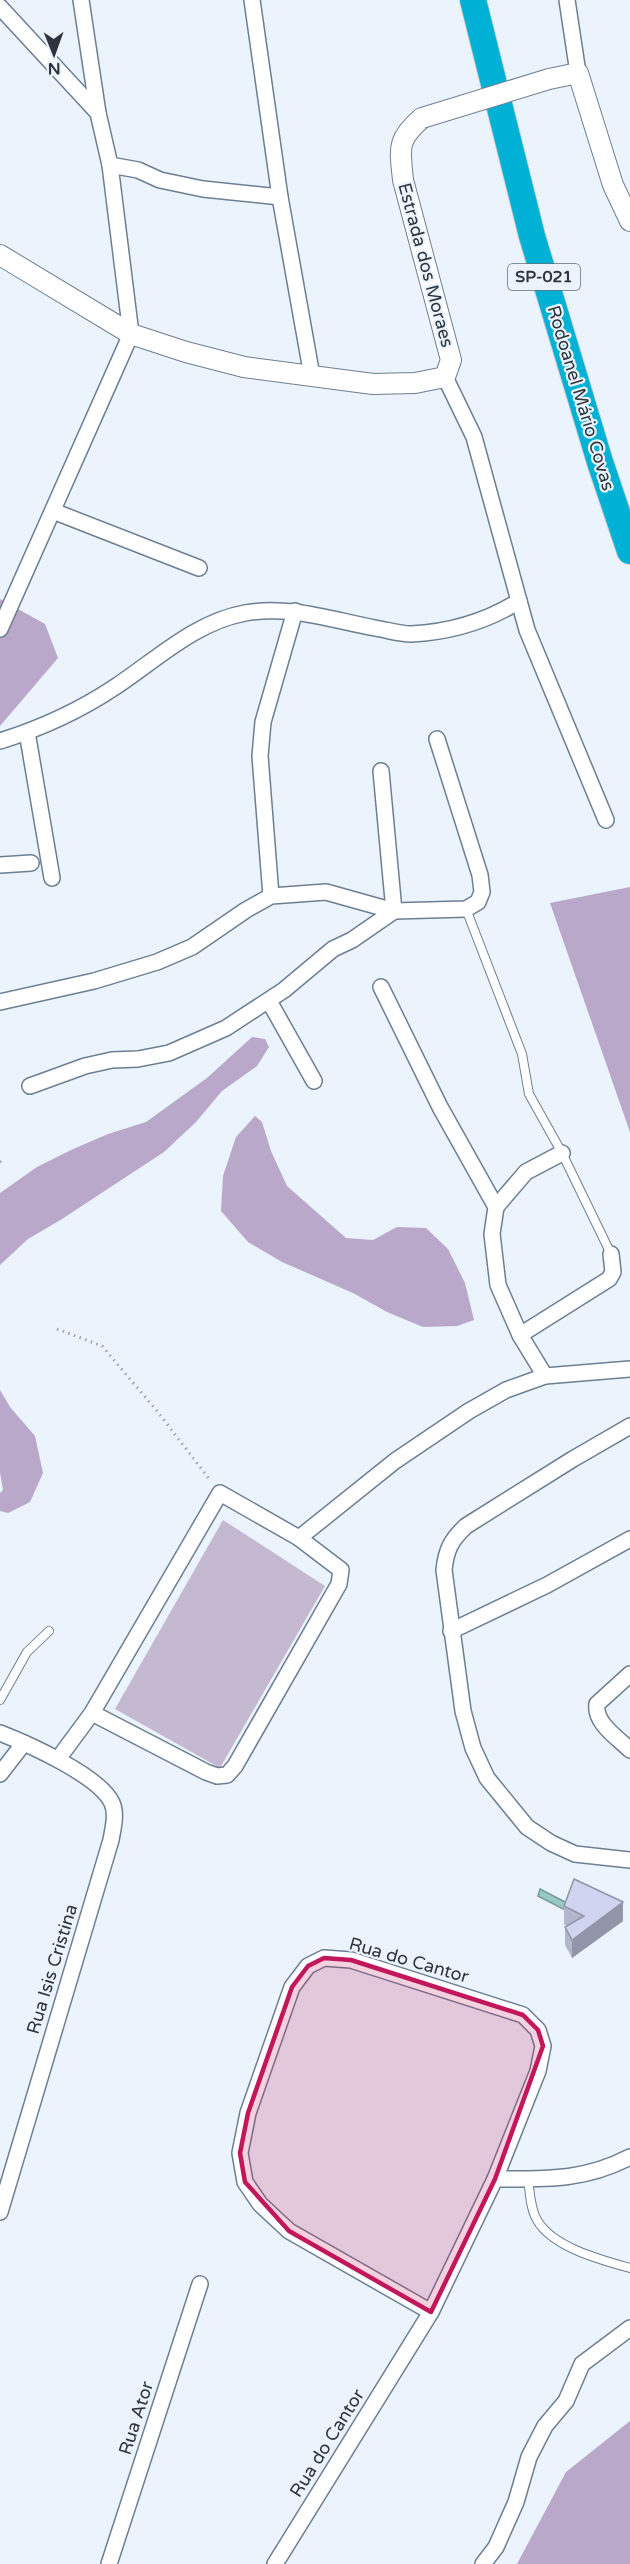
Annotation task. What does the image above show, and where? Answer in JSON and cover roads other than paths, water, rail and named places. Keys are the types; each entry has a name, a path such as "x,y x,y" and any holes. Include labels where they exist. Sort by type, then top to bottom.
{"highway":[{"name":"Rodoanel Mário Covas","path":"473,0 532,236 600,462 630,551"}],"main road":[{"name":"Estrada dos Moraes","path":"445,377 451,360 402,180 401,151 406,132 422,118 549,79 578,73"},
{"path":"578,73 613,185 630,221"},
{"path":"1,260 131,334 186,352 244,367 373,384 415,383 445,377"}],"street":[{"path":"0,629 131,334 110,165 98,113 81,0"},
{"path":"252,0 280,196 312,376"},
{"path":"567,0 578,73"},
{"path":"0,7 98,113"},
{"path":"110,165 138,170 160,180 203,189 280,196"},
{"path":"445,377 474,437 528,630 606,820"},
{"path":"52,511 199,568"},
{"path":"0,741 58,721 112,689 185,638 218,620 266,610 295,611 410,634 467,626 501,612 519,601"},
{"path":"271,896 262,801 261,745 263,722 271,688 295,611"},
{"path":"27,732 52,878"},
{"path":"0,1002 94,981 158,962 192,947 246,909 271,896 326,892 394,911 466,909 478,902 482,892 480,875 437,739"},
{"path":"381,771 394,911"},
{"path":"0,865 31,862"},
{"path":"30,1086 85,1066 169,1053 226,1028 269,1001 333,950 352,940 394,911"},
{"path":"381,987 440,1107 496,1207"},
{"path":"269,1001 314,1081"},
{"path":"545,1376 520,1335 498,1285 492,1234 496,1207 526,1172 562,1153"},
{"path":"520,1335 609,1279 613,1272 612,1254"},
{"path":"300,1538 395,1461 469,1411 506,1390 545,1376 630,1369"},
{"path":"630,1426 466,1526 453,1538 446,1551 444,1570 463,1711 473,1748 487,1778 527,1827 551,1843 575,1854 630,1860"},
{"path":"0,1733 58,1760 92,1713 220,1493 300,1538 341,1570 339,1584 235,1766 227,1775 217,1776 206,1772 92,1713"},
{"path":"451,1631 547,1585 630,1539"},
{"path":"630,1674 597,1704 596,1709 600,1720 630,1750"},
{"path":"0,1774 24,1743"},
{"name":"Rua Isis Cristina","path":"0,2212 111,1840 115,1814 112,1802 96,1786 58,1760"},
{"name":"Rua do Cantor","path":"275,2564 431,2312 495,2179 537,2071 543,2046 538,2030 523,2015 351,1960 324,1958 308,1966 292,1987 248,2113 240,2153 245,2182 260,2204 289,2230 431,2312"},
{"path":"495,2179 589,2175 630,2157"},
{"name":"Rua Ator","path":"109,2564 200,2284"},
{"path":"483,2564 496,2547 508,2520 529,2457 544,2426 566,2401 582,2364 630,2328"}],"lane":[{"path":"466,909 522,1054 529,1094 562,1153 612,1254"},
{"path":"0,1700 27,1652 49,1631"},
{"path":"528,2179 533,2209 537,2220 548,2234 575,2250 630,2268"}]}
